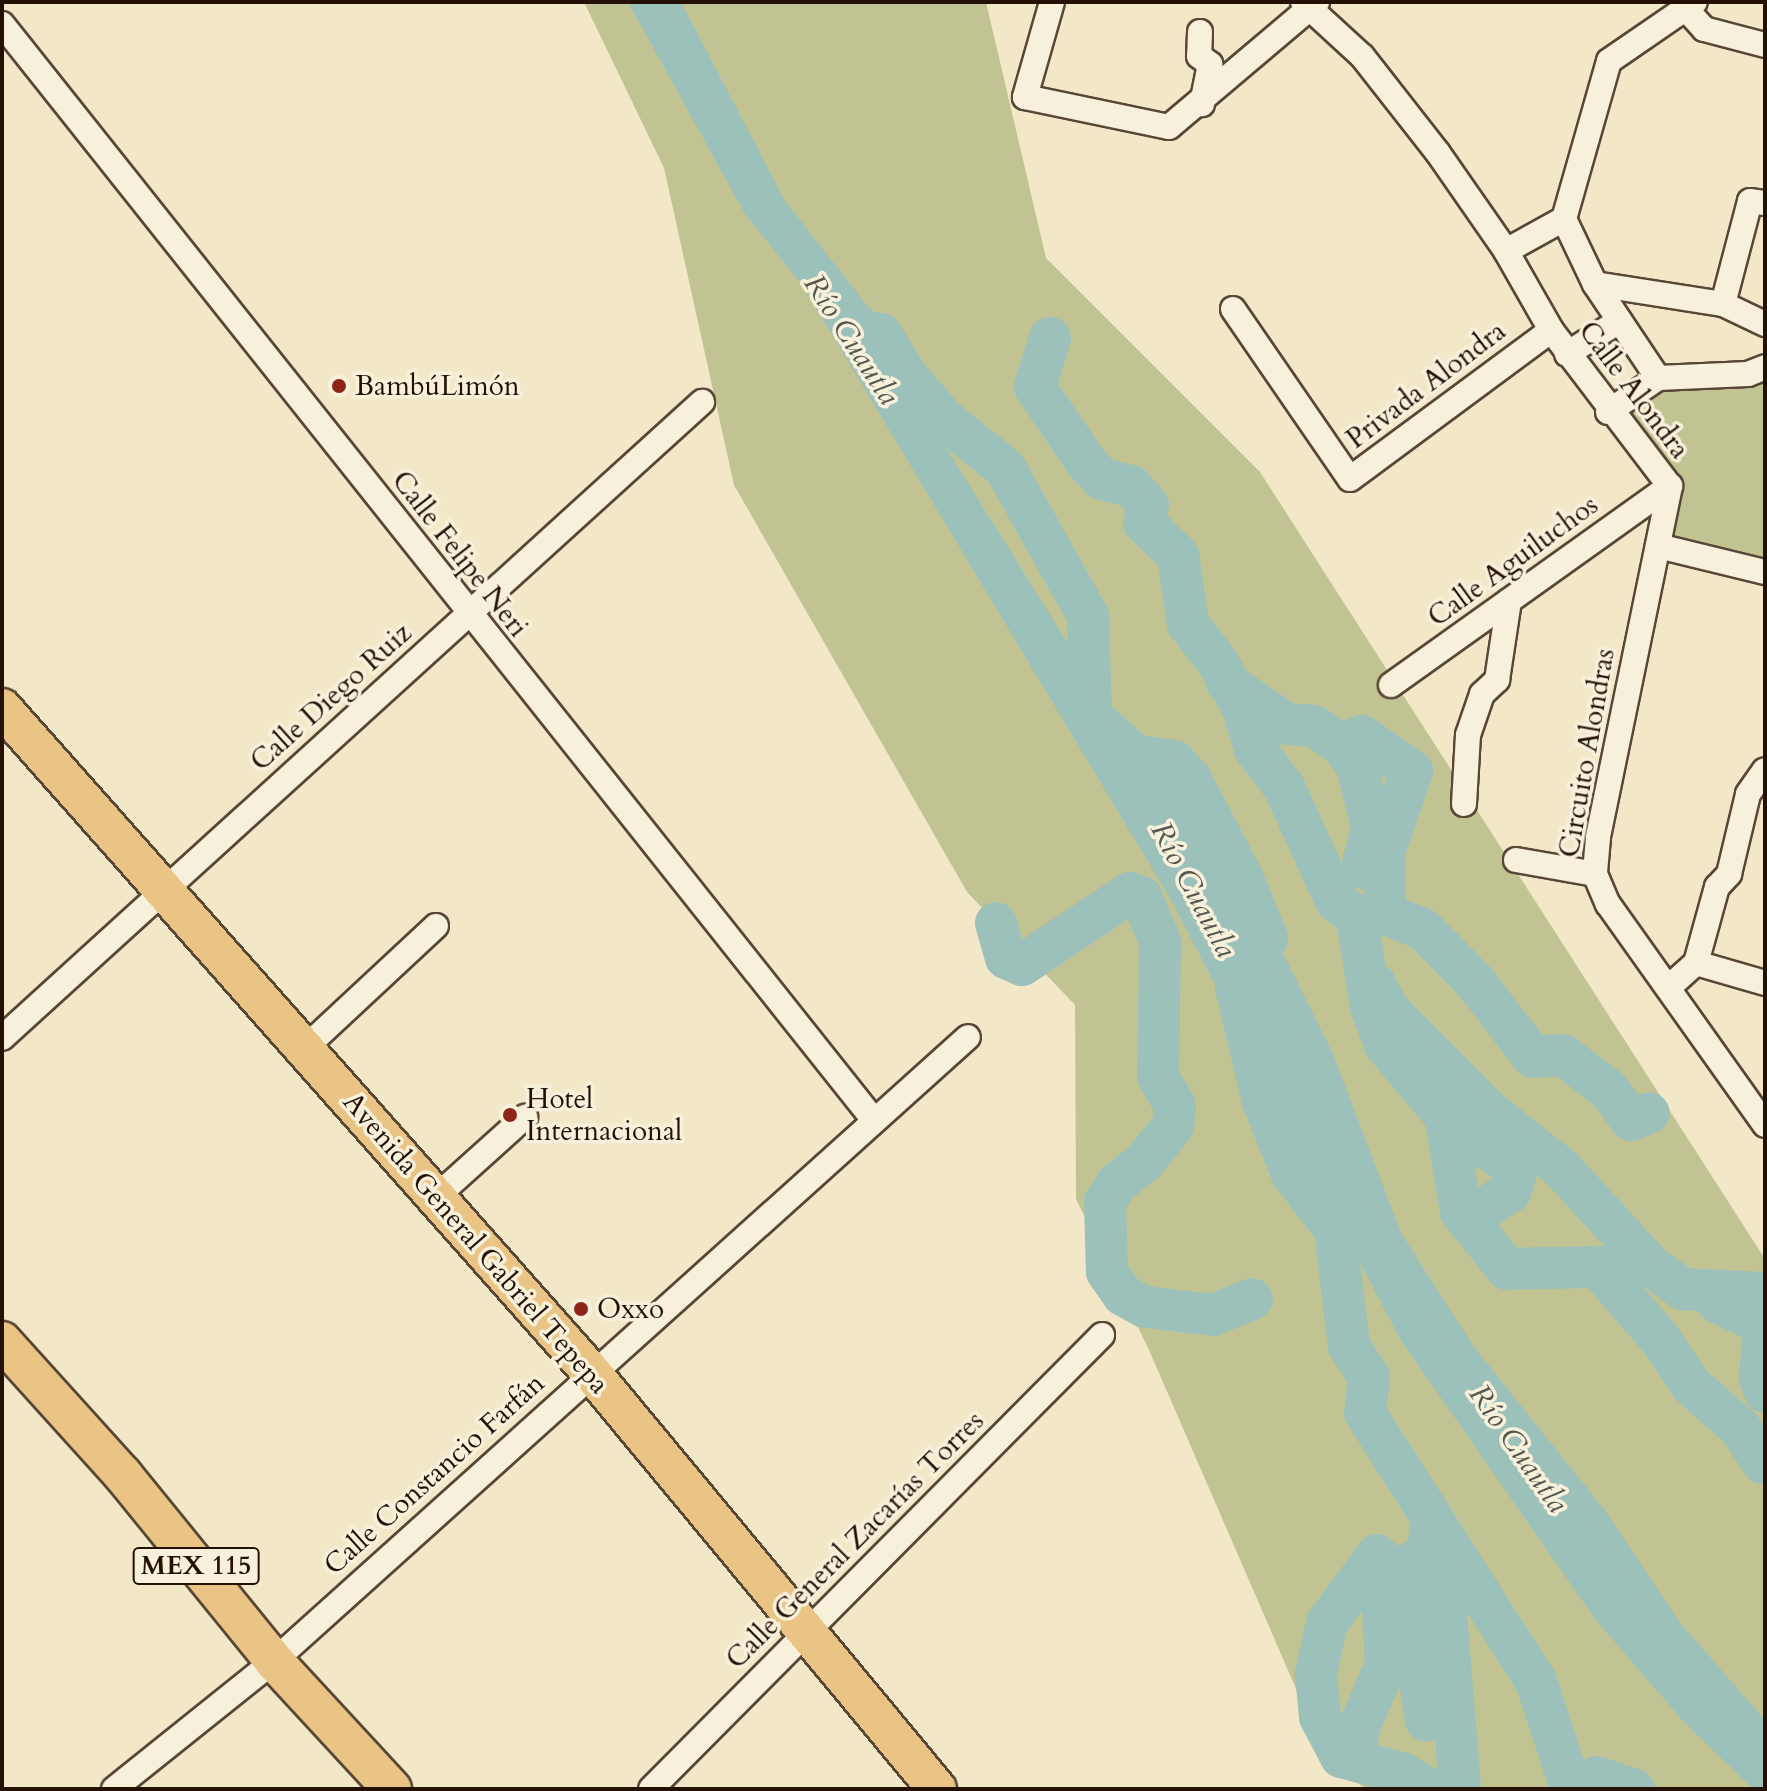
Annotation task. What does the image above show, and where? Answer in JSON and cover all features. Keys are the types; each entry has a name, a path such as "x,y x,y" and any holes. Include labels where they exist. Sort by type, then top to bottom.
{"main road":[{"name":"Avenida General Gabriel Tepepa","path":"2,708 161,892 305,1048 591,1372 937,1789"},
{"name":"MEX 115","path":"2,1341 123,1475 274,1661 392,1789"}],"street":[{"path":"1052,2 1025,97 1169,127 1202,104 1311,4"},
{"name":"Calle Alondra","path":"1311,4 1362,56 1506,251 1551,330 1608,412 1670,486"},
{"path":"1506,251 1564,219 1609,61 1690,5 1704,29 1765,45"},
{"name":"Calle Felipe Neri","path":"2,24 873,1119"},
{"path":"1200,32 1199,56 1210,64 1202,104"},
{"path":"1723,304 1750,201 1765,203"},
{"name":"Calle Alondra","path":"1564,219 1595,284 1658,378"},
{"path":"1595,284 1723,304 1765,324"},
{"name":"Privada Alondra","path":"1233,309 1350,479 1551,330"},
{"path":"1567,354 1619,321"},
{"path":"1608,412 1658,378 1748,374 1765,367"},
{"name":"Calle Diego Ruiz","path":"2,1038 702,402"},
{"name":"Circuito Alondras","path":"1670,486 1598,838 1595,874 1608,904 1765,1125"},
{"name":"Calle Aguiluchos","path":"1391,685 1670,486"},
{"path":"1658,546 1765,572"},
{"path":"1464,804 1468,735 1482,694 1497,680 1509,601"},
{"path":"1668,988 1696,963 1717,887 1729,874 1748,794 1765,770"},
{"path":"1516,860 1595,874"},
{"path":"305,1048 436,926"},
{"path":"1696,963 1765,983"},
{"name":"Calle Constancio Farfán","path":"114,1789 274,1661 591,1372 968,1037"},
{"path":"436,1197 525,1117"},
{"name":"Calle General Zacarías Torres","path":"651,1789 1102,1335"}],"green space":[{"path":"584,2 986,2 1046,258 1260,472 1765,1259 1765,1789 1366,1789 1327,1760 1149,1350 1076,1199 1075,1005 967,892 734,485 664,168"},
{"path":"1765,367 1765,572 1658,546 1670,486 1608,412 1658,378"}],"water":[{"name":"Río Cuautla","path":"628,2 681,2 785,201 870,309 932,425 1113,716 1158,767 1256,899 1333,1054 1401,1233 1474,1347 1607,1513 1681,1624 1765,1720 1765,1789 1753,1789 1683,1721 1595,1619 1400,1339 1171,900 803,286 745,214"}],"waterway":[{"name":"Río Cuautla","path":"848,317 866,332 881,334 907,376 945,420 1005,468 1088,616 1091,716 1136,756 1174,761 1190,778 1242,877 1267,938"},
{"path":"1050,338 1035,387 1086,462 1102,479 1131,486 1148,505 1144,523 1178,555 1188,624 1217,661 1243,708 1255,749 1284,787 1336,901 1357,917 1371,1007 1385,1045 1445,1116 1461,1212 1507,1269 1598,1267 1660,1339 1691,1385 1740,1428 1763,1463"},
{"path":"1227,683 1287,724 1314,726 1341,744 1357,766 1372,827 1362,868"},
{"path":"1341,744 1362,736 1412,771 1385,850 1384,902 1393,917 1423,929 1476,983 1533,1057 1563,1055 1610,1091 1631,1120 1649,1113"},
{"path":"996,923 1006,958 1022,965 1130,893 1141,897 1160,941 1158,1077 1175,1105 1173,1126 1144,1162 1117,1183 1105,1202 1107,1272 1123,1295 1145,1307 1213,1315 1252,1299"},
{"path":"1375,984 1389,1010 1489,1111 1561,1168 1651,1266 1683,1289 1765,1293"},
{"path":"1236,988 1263,1101 1292,1174 1335,1230 1349,1346 1369,1377 1365,1413 1536,1681 1571,1789"},
{"path":"1437,1098 1456,1127 1517,1169 1510,1192 1484,1209 1474,1228"},
{"path":"1717,1302 1765,1325"},
{"path":"1763,1341 1760,1378 1765,1392"},
{"path":"1360,1762 1355,1754 1359,1728 1386,1664 1381,1577 1427,1555 1432,1521"},
{"path":"1377,1555 1327,1623 1316,1674 1320,1717 1341,1757 1402,1773 1429,1789"},
{"path":"1427,1555 1436,1563 1445,1601 1460,1789"},
{"path":"1408,1602 1426,1721"},
{"path":"1596,1777 1634,1789"}],"place":[{"name":"BambúLimón","path":"339,386"},
{"name":"Hotel Internacional","path":"510,1115"},
{"name":"Oxxo","path":"581,1309"}]}
